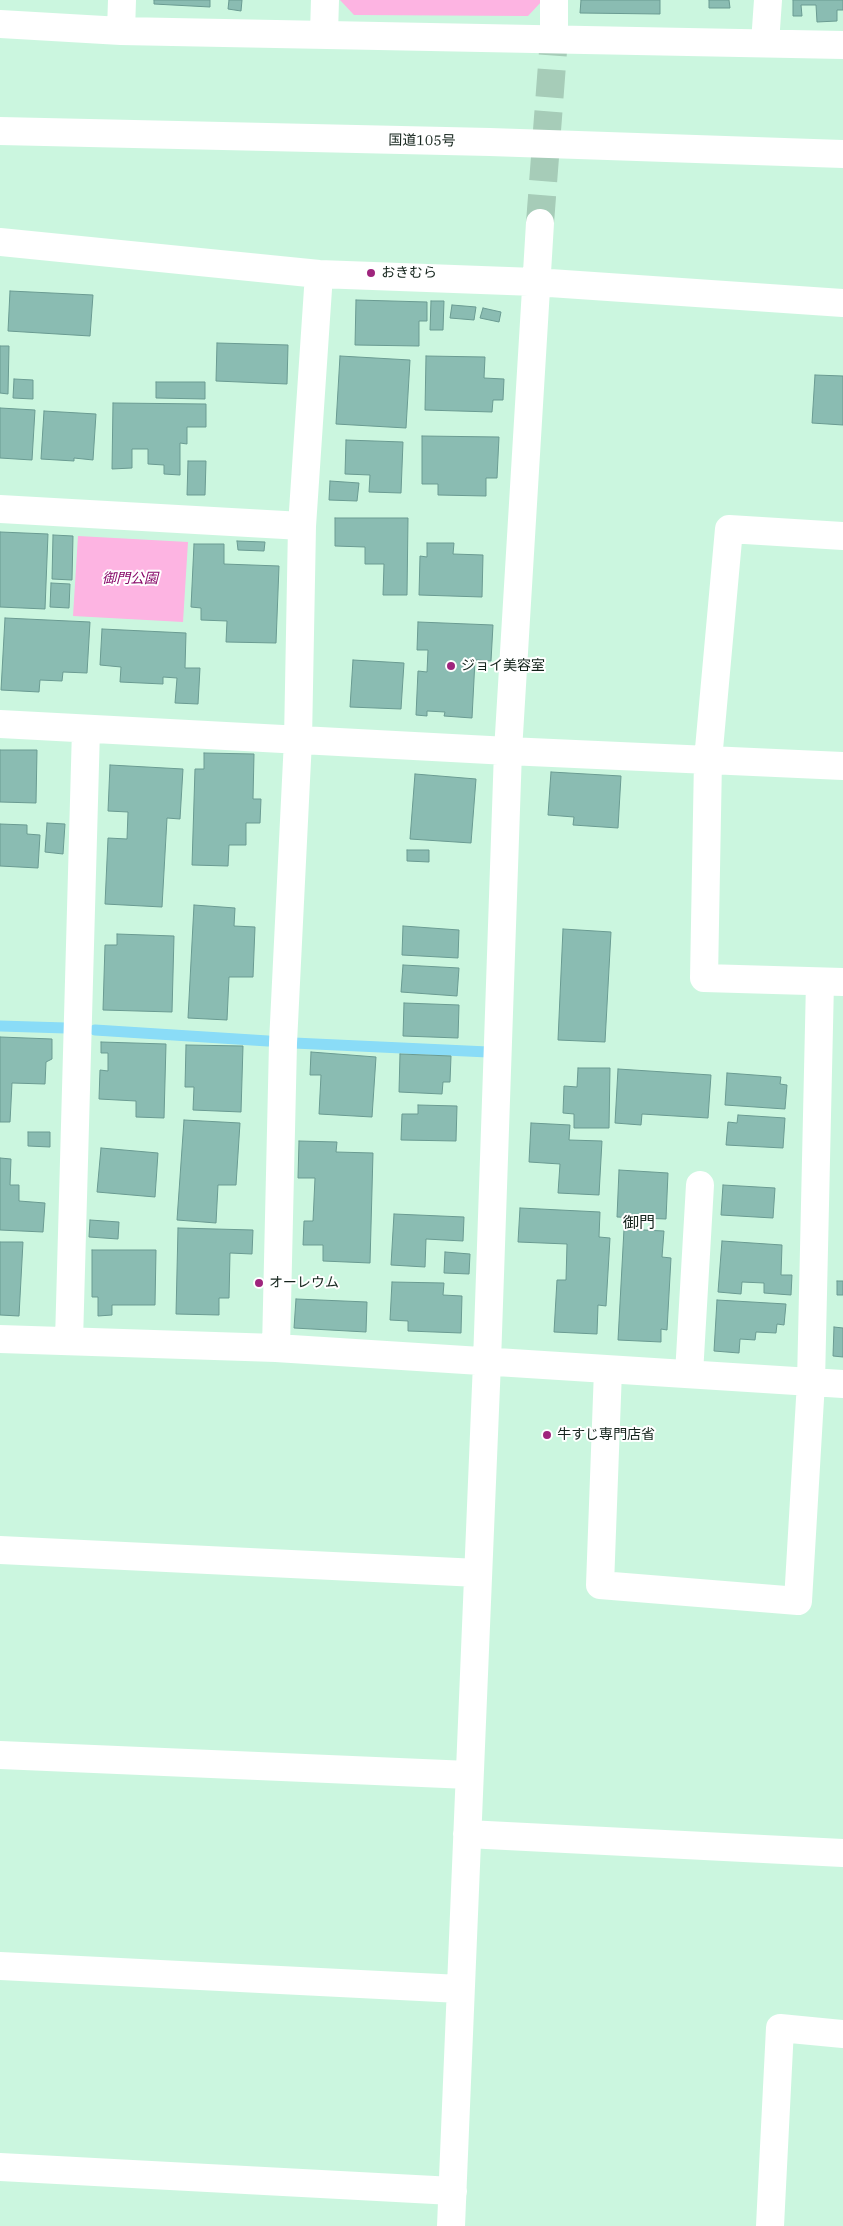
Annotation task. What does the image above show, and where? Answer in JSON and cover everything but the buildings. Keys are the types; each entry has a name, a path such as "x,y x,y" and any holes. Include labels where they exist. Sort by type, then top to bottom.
{"main road":[{"path":"122,0 122,31"},
{"path":"324,34 325,0"},
{"path":"554,0 554,38"},
{"path":"765,43 768,0"},
{"path":"0,24 122,31 554,38 843,46"},
{"name":"国道105号","path":"0,131 600,145 843,154"},
{"path":"451,2226 487,1362 508,751 540,223"},
{"path":"0,242 319,274 535,282 843,304"},
{"path":"276,1348 283,1042 298,740 302,526 319,274"},
{"path":"0,509 302,526"},
{"path":"608,1370 600,1585 798,1601 831,982 704,978 708,760 729,529 843,536"},
{"path":"0,724 508,751 843,766"},
{"path":"69,1341 86,728"},
{"path":"689,1374 700,1185"},
{"path":"0,1339 276,1348 843,1384"},
{"path":"0,1550 478,1573"},
{"path":"0,1755 469,1775"},
{"path":"467,1834 843,1853"},
{"path":"0,1966 460,1989"},
{"path":"770,2226 780,2028 843,2034"},
{"path":"0,2167 453,2191"}],"green space":[{"path":"340,0 542,1 528,16 354,15"},
{"name":"御門公園","path":"78,536 188,542 183,622 73,616"}],"waterway":[{"path":"0,1026 66,1028"},
{"path":"95,1030 268,1041"},
{"path":"294,1043 488,1052"}],"tunnel":[{"path":"540,223 554,38"}],"place":[{"name":"おきむら","path":"371,273"},
{"name":"ジョイ美容室","path":"451,666"},
{"name":"オーレウム","path":"259,1283"},
{"name":"牛すじ専門店省","path":"547,1435"}],"district":[{"name":"御門","path":"639,1223"}]}
